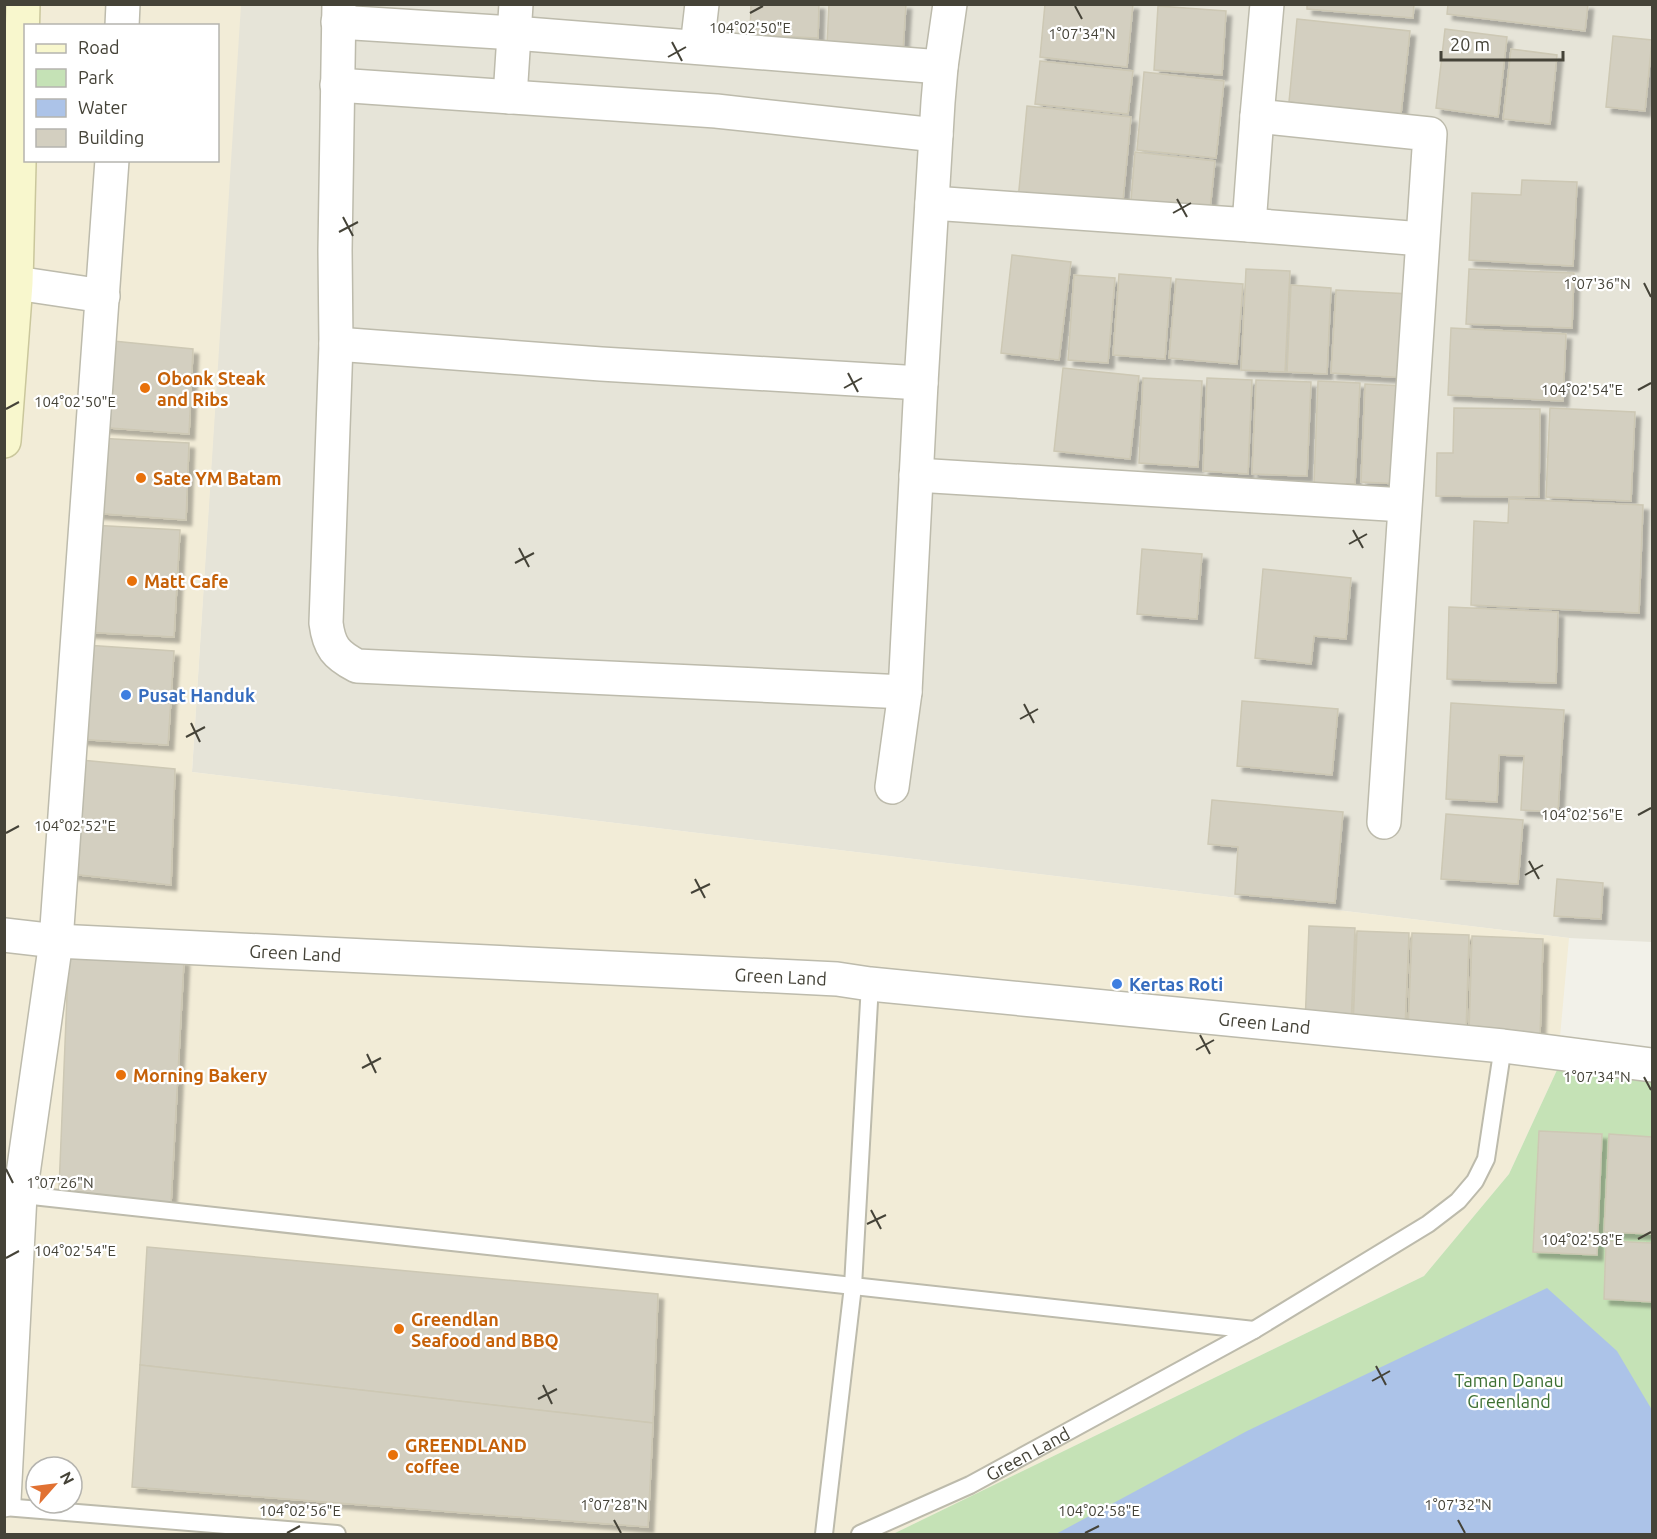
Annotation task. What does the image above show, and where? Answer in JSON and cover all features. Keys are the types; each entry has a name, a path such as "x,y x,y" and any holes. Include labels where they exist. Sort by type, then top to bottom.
{"main road":[{"path":"4,441 16,283 23,4"}],"street":[{"path":"122,24 123,4"},
{"path":"696,47 702,4"},
{"path":"892,787 905,692 936,135 941,67 950,4"},
{"path":"1250,225 1267,4"},
{"path":"905,692 357,666 340,657 328,640 326,623 336,344 335,250 339,13 515,19 696,47 941,67"},
{"path":"510,97 515,19"},
{"path":"338,85 716,111 936,135"},
{"path":"1257,116 1430,134 1384,822"},
{"path":"4,1500 12,1194 56,941 112,162"},
{"path":"932,202 1422,239"},
{"path":"16,283 103,296"},
{"path":"336,344 590,363 921,383"},
{"path":"916,475 1404,505"},
{"name":"Green Land","path":"4,935 56,941 837,979 1503,1046 1653,1065"}],"lane":[{"path":"824,1534 853,1286 870,984"},
{"name":"Green Land","path":"860,1534 970,1485 1254,1330 1428,1224 1458,1202 1475,1181 1486,1159 1503,1046"},
{"path":"12,1194 1254,1330"},
{"path":"4,1507 337,1534"}],"shaded area":[{"path":"5,5 241,5 192,772 1569,938 1557,1070 1509,1174 1424,1276 893,1534 5,1534"},
{"path":"240,5 1652,5 1652,942 1569,938 192,772"}],"green space":[{"name":"Taman Danau Greenland","path":"1557,1070 1652,1080 1652,1534 893,1534 1424,1276 1509,1174"}],"water":[{"path":"1547,1288 1617,1351 1652,1410 1652,1534 1056,1534 1247,1431"}],"building":[{"path":"751,4 819,4 818,38 750,35"},
{"path":"829,4 906,4 903,51 827,45"},
{"path":"1045,4 1133,4 1127,67 1040,57"},
{"path":"1307,4 1414,4 1413,18 1307,9"},
{"path":"1448,4 1588,4 1585,31 1447,14"},
{"path":"1158,6 1226,11 1222,75 1154,70"},
{"path":"1297,19 1410,31 1401,114 1289,102"},
{"path":"1445,29 1507,37 1498,117 1436,108"},
{"path":"1613,36 1652,40 1645,111 1606,107"},
{"path":"1511,49 1557,55 1550,124 1503,119"},
{"path":"1040,61 1133,71 1128,114 1035,104"},
{"path":"1144,72 1224,81 1216,158 1137,150"},
{"path":"1027,106 1131,117 1122,211 1018,200"},
{"path":"1135,152 1215,161 1209,220 1130,212"},
{"path":"1522,180 1577,182 1573,266 1469,260 1472,193 1521,195"},
{"path":"1012,255 1071,262 1059,360 1001,353"},
{"path":"1246,269 1290,271 1285,372 1241,370"},
{"path":"1469,269 1574,273 1572,328 1466,324"},
{"path":"1119,274 1171,278 1165,359 1113,355"},
{"path":"1074,275 1115,278 1108,363 1068,360"},
{"path":"1176,279 1243,284 1237,364 1169,358"},
{"path":"1291,285 1331,288 1327,374 1287,372"},
{"path":"1336,290 1411,294 1407,378 1331,373"},
{"path":"1451,328 1566,334 1563,401 1448,395"},
{"name":"Obonk Steak and Ribs","path":"103,340 193,349 189,434 97,427"},
{"path":"1063,368 1139,376 1130,459 1054,451"},
{"path":"1143,378 1202,381 1198,467 1139,463"},
{"path":"1207,378 1252,380 1248,474 1203,471"},
{"path":"1256,380 1311,382 1307,476 1252,474"},
{"path":"1318,381 1360,383 1355,484 1314,483"},
{"path":"1365,384 1405,386 1401,484 1361,482"},
{"path":"1454,408 1540,409 1539,497 1436,496 1437,453 1453,453"},
{"path":"1550,408 1635,412 1631,501 1546,497"},
{"name":"Sate YM Batam","path":"96,438 189,443 186,520 92,513"},
{"path":"1509,499 1643,505 1639,613 1471,605 1474,521 1508,523"},
{"name":"Matt Cafe","path":"91,525 180,530 174,637 84,632"},
{"path":"1142,549 1202,554 1197,619 1137,614"},
{"path":"1263,569 1351,578 1346,639 1314,636 1311,664 1255,658"},
{"path":"1449,607 1558,612 1556,683 1447,679"},
{"name":"Pusat Handuk","path":"85,645 174,651 168,745 77,739"},
{"path":"1242,701 1338,709 1332,775 1237,766"},
{"path":"1451,703 1564,710 1558,812 1521,810 1524,756 1499,755 1497,802 1446,799"},
{"path":"81,760 175,769 171,885 71,874"},
{"path":"1212,800 1343,812 1335,903 1235,894 1238,847 1208,844"},
{"path":"1446,814 1523,820 1518,884 1441,879"},
{"path":"1557,879 1603,883 1601,919 1554,916"},
{"path":"1309,926 1355,928 1351,1026 1305,1024"},
{"path":"1357,931 1409,933 1405,1028 1353,1026"},
{"path":"1412,933 1469,935 1466,1032 1408,1030"},
{"path":"1472,936 1543,939 1540,1036 1469,1032"},
{"name":"Morning Bakery","path":"69,947 184,960 171,1204 59,1189"},
{"path":"1539,1131 1602,1134 1597,1255 1533,1252"},
{"path":"1609,1134 1652,1137 1652,1234 1604,1232"},
{"path":"1606,1241 1652,1243 1652,1302 1604,1299"},
{"name":"Greendlan Seafood and BBQ","path":"147,1247 658,1294 653,1423 140,1365"},
{"name":"GREENDLAND coffee","path":"140,1365 653,1423 648,1527 132,1487"}],"place":[{"name":"Obonk Steak and Ribs","path":"145,388"},
{"name":"Sate YM Batam","path":"141,478"},
{"name":"Matt Cafe","path":"132,581"},
{"name":"Pusat Handuk","path":"126,695"},
{"name":"Kertas Roti","path":"1117,984"},
{"name":"Morning Bakery","path":"121,1075"},
{"name":"Greendlan Seafood and BBQ","path":"399,1329"},
{"name":"GREENDLAND coffee","path":"393,1455"}]}
